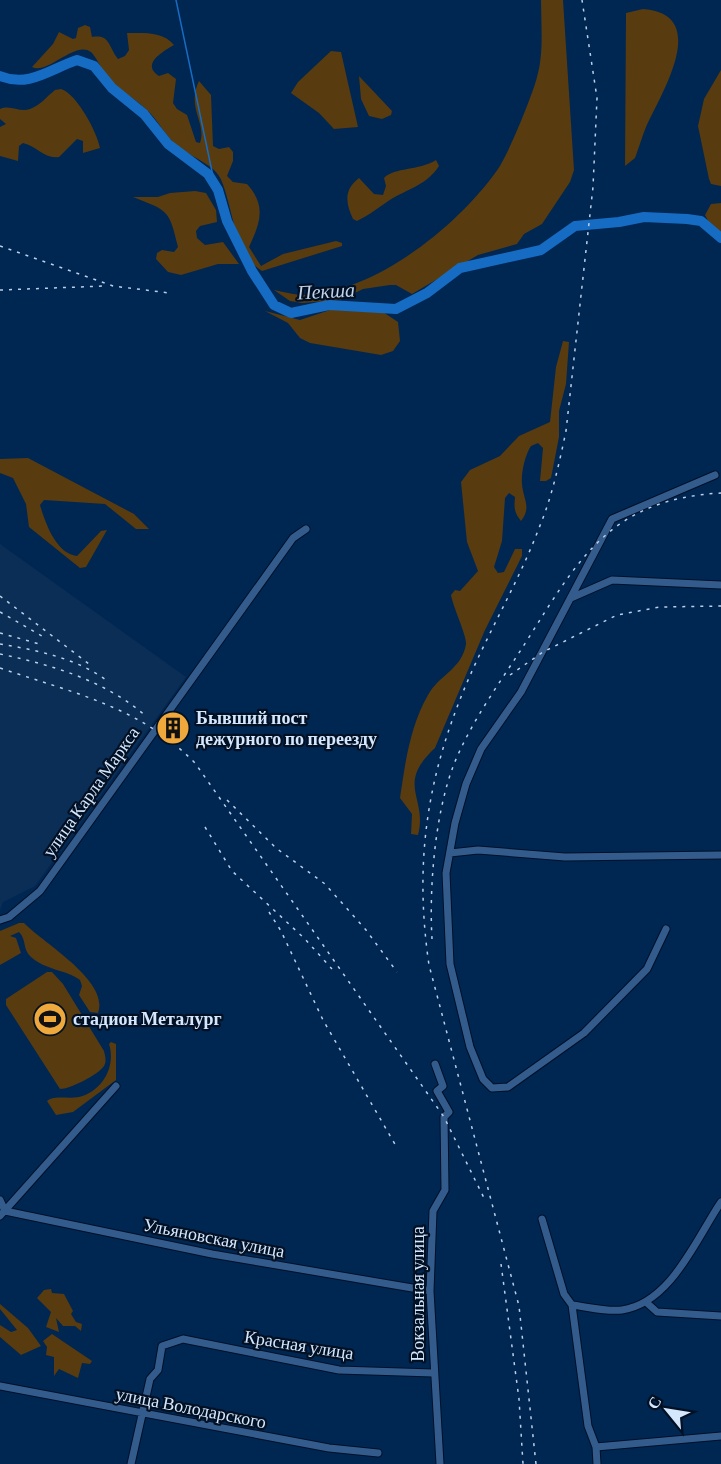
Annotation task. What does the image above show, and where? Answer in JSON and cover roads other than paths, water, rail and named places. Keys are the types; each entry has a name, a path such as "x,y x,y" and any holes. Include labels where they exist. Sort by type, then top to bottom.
{"street":[{"path":"666,930 648,969 584,1033 508,1087 492,1088 483,1079 471,1047 450,964 446,873 461,800 476,758 520,692 612,519 716,475"},
{"name":"улица Карла Маркса","path":"0,920 9,917 40,891 293,538 306,529"},
{"path":"571,598 612,580 721,585"},
{"path":"450,853 478,850 565,857 721,855"},
{"name":"Вокзальная улица","path":"435,1064 442,1086 437,1091 450,1112 444,1117 445,1190 433,1211 430,1291 440,1464"},
{"path":"3,1213 116,1086"},
{"path":"0,1200 3,1213"},
{"path":"572,1305 619,1310 647,1303 668,1285 721,1202"},
{"name":"Ульяновская улица","path":"3,1213 212,1254 430,1291"},
{"path":"542,1219 564,1294 572,1305 588,1426 596,1447 597,1464"},
{"path":"647,1303 657,1312 721,1316"},
{"name":"Красная улица","path":"142,1415 150,1379 158,1370 162,1346 183,1339 339,1370 433,1373"},
{"name":"улица Володарского","path":"0,1386 142,1415 329,1448 378,1453"},
{"path":"131,1464 142,1415"},
{"path":"596,1447 721,1436"}],"waterway":[{"path":"176,0 214,181"},
{"name":"Пекша","path":"0,76 20,80 30,79 77,60 94,66 112,88 144,114 168,144 208,174 218,190 227,221 252,271 274,305 291,313 329,305 396,309 427,293 460,268 541,250 575,226 644,217 687,219 701,221 721,238"}],"railway":[{"path":"536,1464 519,1306 429,965 425,930 423,862 431,796 449,730 470,675 521,571 544,516 566,431 593,187 597,98 582,0"},
{"path":"0,246 113,286 169,293"},
{"path":"0,290 105,286"},
{"path":"432,939 435,850 442,805 454,764 478,716 563,584 602,538 625,521 652,507 683,498 721,493"},
{"path":"0,596 89,664"},
{"path":"510,675 543,652 617,615 660,607 721,606"},
{"path":"0,612 42,636"},
{"path":"0,633 43,645"},
{"path":"0,644 41,652 69,661 106,680"},
{"path":"0,654 40,663 78,676 131,704 147,717"},
{"path":"0,668 79,694 128,714 174,744 195,763 444,1117 484,1198"},
{"path":"227,800 276,848 325,884 366,930 397,972"},
{"path":"205,827 232,871 305,939 332,969"},
{"path":"269,912 281,931 323,1020 396,1146"},
{"path":"501,1264 519,1399 523,1464"}],"place":[{"name":"Бывший пост дежурного по переезду","path":"173,728"},
{"name":"стадион Металург","path":"50,1019"}]}
